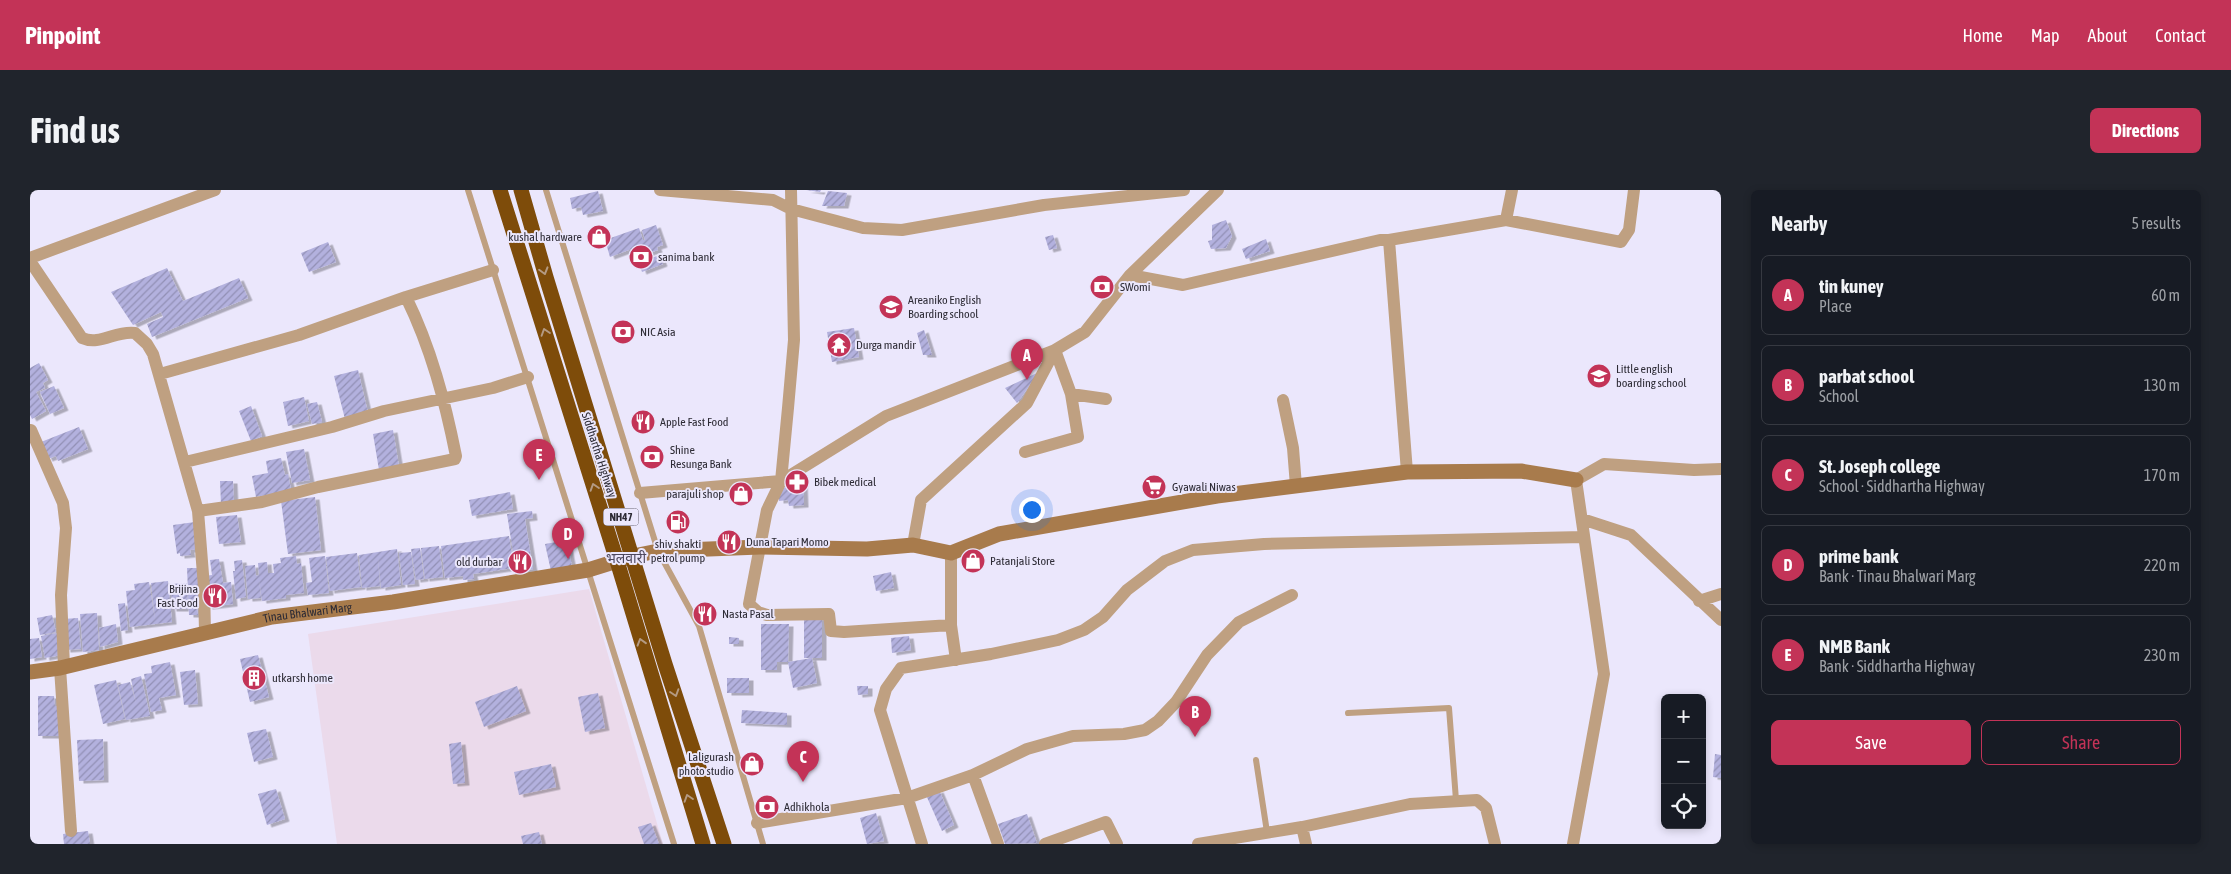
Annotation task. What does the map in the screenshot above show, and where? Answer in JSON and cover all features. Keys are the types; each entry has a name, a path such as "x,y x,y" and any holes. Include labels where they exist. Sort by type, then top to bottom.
{"highway":[{"name":"Siddhartha Highway","path":"500,190 617,561 703,844"},
{"name":"Siddhartha Highway","path":"521,190 546,277 666,664 724,844"}],"street":[{"path":"206,632 198,511 160,374 147,344 135,333 119,334 90,342 82,338 30,260 215,190"},
{"path":"660,190 773,200 790,209 863,228 902,230 1044,205 1184,190"},
{"path":"791,190 794,340 781,481 767,510 749,604 758,612 767,615 829,614 831,631 844,632 951,626"},
{"path":"640,493 781,481 886,416 1055,350 1085,332 1130,275 1218,190"},
{"path":"1506,220 1512,190"},
{"path":"1130,275 1183,285 1380,240 1506,220 1621,242 1628,230 1634,190"},
{"path":"1389,240 1407,472"},
{"path":"160,374 298,335 406,297 493,270"},
{"path":"198,511 262,502 318,487 390,474 455,459 456,456 444,399 430,352 406,297"},
{"path":"1025,452 1078,437 1071,394 1055,350"},
{"path":"913,545 921,500 1027,403 1055,350"},
{"path":"185,462 332,427 384,411 493,388 528,377"},
{"path":"1071,394 1106,399"},
{"path":"1283,400 1293,448 1296,486"},
{"path":"31,430 64,503 66,528 61,595 62,667 71,831"},
{"path":"956,660 951,626 951,553 999,534 1217,496 1407,472 1521,471 1576,480 1604,464 1694,470 1721,469"},
{"path":"1574,844 1604,674 1576,480"},
{"path":"1582,519 1632,535 1721,620"},
{"path":"922,844 880,710 886,688 901,668 956,660 1058,640 1084,630 1102,617 1127,590 1165,561 1193,550 1264,544 1584,537"},
{"name":"Tinau Bhalwari Marg","path":"30,672 62,667 272,617 393,602 588,570 633,556 658,551 760,547 867,549 913,545 951,553"},
{"path":"1699,601 1721,594"},
{"path":"757,823 907,798 973,775 1027,750 1073,736 1124,734 1145,730 1158,722 1176,702 1207,655 1239,622 1292,595"},
{"path":"973,775 998,844"},
{"path":"1198,844 1302,827 1410,804 1477,800 1486,808 1495,844"},
{"path":"1045,844 1106,822 1116,844"},
{"path":"1302,827 1306,844"}],"lane":[{"path":"468,190 674,844"},
{"path":"546,190 658,551 699,626 763,844"},
{"path":"1348,712 1449,708 1456,800"},
{"path":"1256,760 1267,832"}],"shaded area":[{"path":"589,589 663,844 337,844 308,634"}],"building":[{"path":"598,191 603,211 583,215 581,207 572,209 570,198"},
{"path":"828,191 847,193 844,206 822,206"},
{"path":"1226,220 1232,236 1226,248 1211,249 1208,241 1212,240 1212,225"},
{"path":"656,225 663,245 657,247 658,250 646,254 648,259 660,255 663,264 642,272 634,248 610,257 605,240 639,228 643,240 645,240 642,230"},
{"path":"1053,235 1057,248 1049,250 1045,237"},
{"path":"1266,239 1270,251 1246,259 1242,249"},
{"path":"328,242 336,262 309,272 301,253"},
{"path":"167,268 183,301 239,278 248,298 152,337 147,324 163,317 161,312 133,325 111,292"},
{"path":"854,328 859,357 832,362 827,332"},
{"path":"924,330 932,355 923,355 917,333"},
{"path":"39,363 48,380 43,383 45,388 36,392 46,411 32,419 30,415 30,368"},
{"path":"358,370 368,413 345,419 334,376"},
{"path":"1039,372 1017,403 1005,388"},
{"path":"54,386 64,408 50,414 40,392"},
{"path":"304,397 309,421 288,426 283,402"},
{"path":"317,402 322,422 312,424 307,404"},
{"path":"251,406 262,436 251,441 239,411"},
{"path":"79,427 88,449 58,461 56,456 48,459 41,442"},
{"path":"393,430 399,467 379,470 373,434"},
{"path":"304,449 310,480 292,483 286,452"},
{"path":"281,458 285,475 288,474 291,490 256,497 252,476 268,473 266,461"},
{"path":"789,479 803,479 804,505 789,506 788,500 779,501 779,488 789,487"},
{"path":"220,481 233,481 234,504 221,505"},
{"path":"510,492 513,509 472,516 469,500"},
{"path":"315,497 321,550 288,554 281,501"},
{"path":"532,511 533,518 525,519 533,569 516,571 507,514"},
{"path":"237,515 241,542 219,544 216,517"},
{"path":"195,522 198,549 190,550 191,555 180,556 180,553 177,554 173,525"},
{"path":"509,536 514,568 473,574 474,579 463,580 463,576 445,578 441,546"},
{"path":"567,540 572,567 551,571 545,544"},
{"path":"439,546 443,577 425,579 421,548"},
{"path":"420,548 424,579 416,580 411,549"},
{"path":"397,549 401,585 381,588 378,558 380,586 362,588 359,555"},
{"path":"411,552 415,584 403,585 399,553"},
{"path":"357,553 361,587 330,591 326,557"},
{"path":"296,556 297,564 301,563 304,593 286,595 286,598 262,601 259,579 261,598 248,599 245,566 255,565 256,576 259,575 258,563 267,562 268,573 274,573 273,564 281,563 280,558"},
{"path":"325,556 329,593 308,595 306,583 312,582 309,558"},
{"path":"219,559 223,583 231,582 233,604 208,607 204,576 212,575 210,560"},
{"path":"242,560 246,597 236,599 233,571 235,571 234,561"},
{"path":"187,568 198,568 203,608 197,608 198,615 189,615"},
{"path":"891,572 894,588 876,591 873,576"},
{"path":"168,581 172,622 130,627 126,591 135,590 134,584 149,582 155,620 151,583"},
{"path":"187,583 188,609 172,609 171,584"},
{"path":"125,603 128,630 121,631 118,604"},
{"path":"97,613 99,650 83,652 80,614"},
{"path":"52,615 56,632 40,635 37,618"},
{"path":"822,617 822,658 804,658 804,618"},
{"path":"78,618 81,649 66,650 63,619"},
{"path":"116,624 118,642 100,647 99,628"},
{"path":"761,624 789,624 788,662 777,662 777,670 761,670"},
{"path":"57,633 61,655 45,658 41,636"},
{"path":"909,636 911,650 892,653 891,638"},
{"path":"729,637 739,638 739,644 729,644"},
{"path":"39,638 42,657 30,659 30,639"},
{"name":"utkarsh home","path":"258,655 269,697 250,702 240,659"},
{"path":"812,658 817,683 793,688 788,662"},
{"path":"170,662 176,695 159,698 162,710 151,712 144,674 152,673 151,666"},
{"path":"195,670 198,704 184,705 180,672"},
{"path":"141,676 150,716 126,720 118,685 130,682 136,703 131,679"},
{"path":"727,678 749,678 749,693 727,693"},
{"path":"116,680 125,719 103,724 94,685"},
{"path":"517,686 526,711 484,727 475,702"},
{"path":"857,686 868,686 868,694 858,695"},
{"path":"598,693 605,728 585,732 578,697"},
{"path":"38,696 54,696 55,706 59,706 60,736 38,736"},
{"path":"742,710 787,713 787,725 741,723"},
{"path":"266,729 273,757 254,762 247,733"},
{"path":"103,739 104,780 79,781 77,740"},
{"path":"461,742 465,783 453,784 449,744"},
{"path":"1715,754 1721,755 1721,778 1713,777"},
{"path":"551,764 556,787 519,795 514,772"},
{"path":"276,789 285,819 267,825 258,794"},
{"path":"939,790 954,825 942,831 926,795"},
{"path":"876,813 884,841 867,844 860,818"},
{"path":"1027,814 1037,843 1005,844 998,824"},
{"path":"651,823 659,844 644,844 638,827"},
{"path":"88,831 90,844 64,844 63,834"},
{"path":"539,832 542,844 523,844 521,836"}],"place":[{"name":"kushal hardware","path":"599,237"},
{"name":"sanima bank","path":"641,257"},
{"name":"SWomi","path":"1102,287"},
{"name":"Areaniko English Boarding school","path":"891,307"},
{"name":"NIC Asia","path":"623,332"},
{"name":"Durga mandir","path":"839,345"},
{"name":"Little english boarding school","path":"1599,376"},
{"name":"tin kuney","path":"1027,380"},
{"name":"Apple Fast Food","path":"643,422"},
{"name":"Shine Resunga Bank","path":"652,457"},
{"name":"NMB Bank","path":"539,480"},
{"name":"Bibek medical","path":"797,482"},
{"name":"Gyawali Niwas","path":"1154,487"},
{"name":"parajuli shop","path":"741,494"},
{"name":"shiv shakti petrol pump","path":"678,522"},
{"name":"Duna Tapari Momo","path":"729,542"},
{"name":"prime bank","path":"568,559"},
{"name":"Patanjali Store","path":"973,561"},
{"name":"old durbar","path":"520,562"},
{"name":"Brijina Fast Food","path":"215,596"},
{"name":"Nasta Pasal","path":"705,614"},
{"name":"utkarsh home","path":"254,678"},
{"name":"parbat school","path":"1195,737"},
{"name":"Laligurash photo studio","path":"752,764"},
{"name":"St. Joseph college","path":"803,782"},
{"name":"Adhikhola","path":"767,807"}],"district":[{"name":"भलवारी","path":"626,558"}]}
